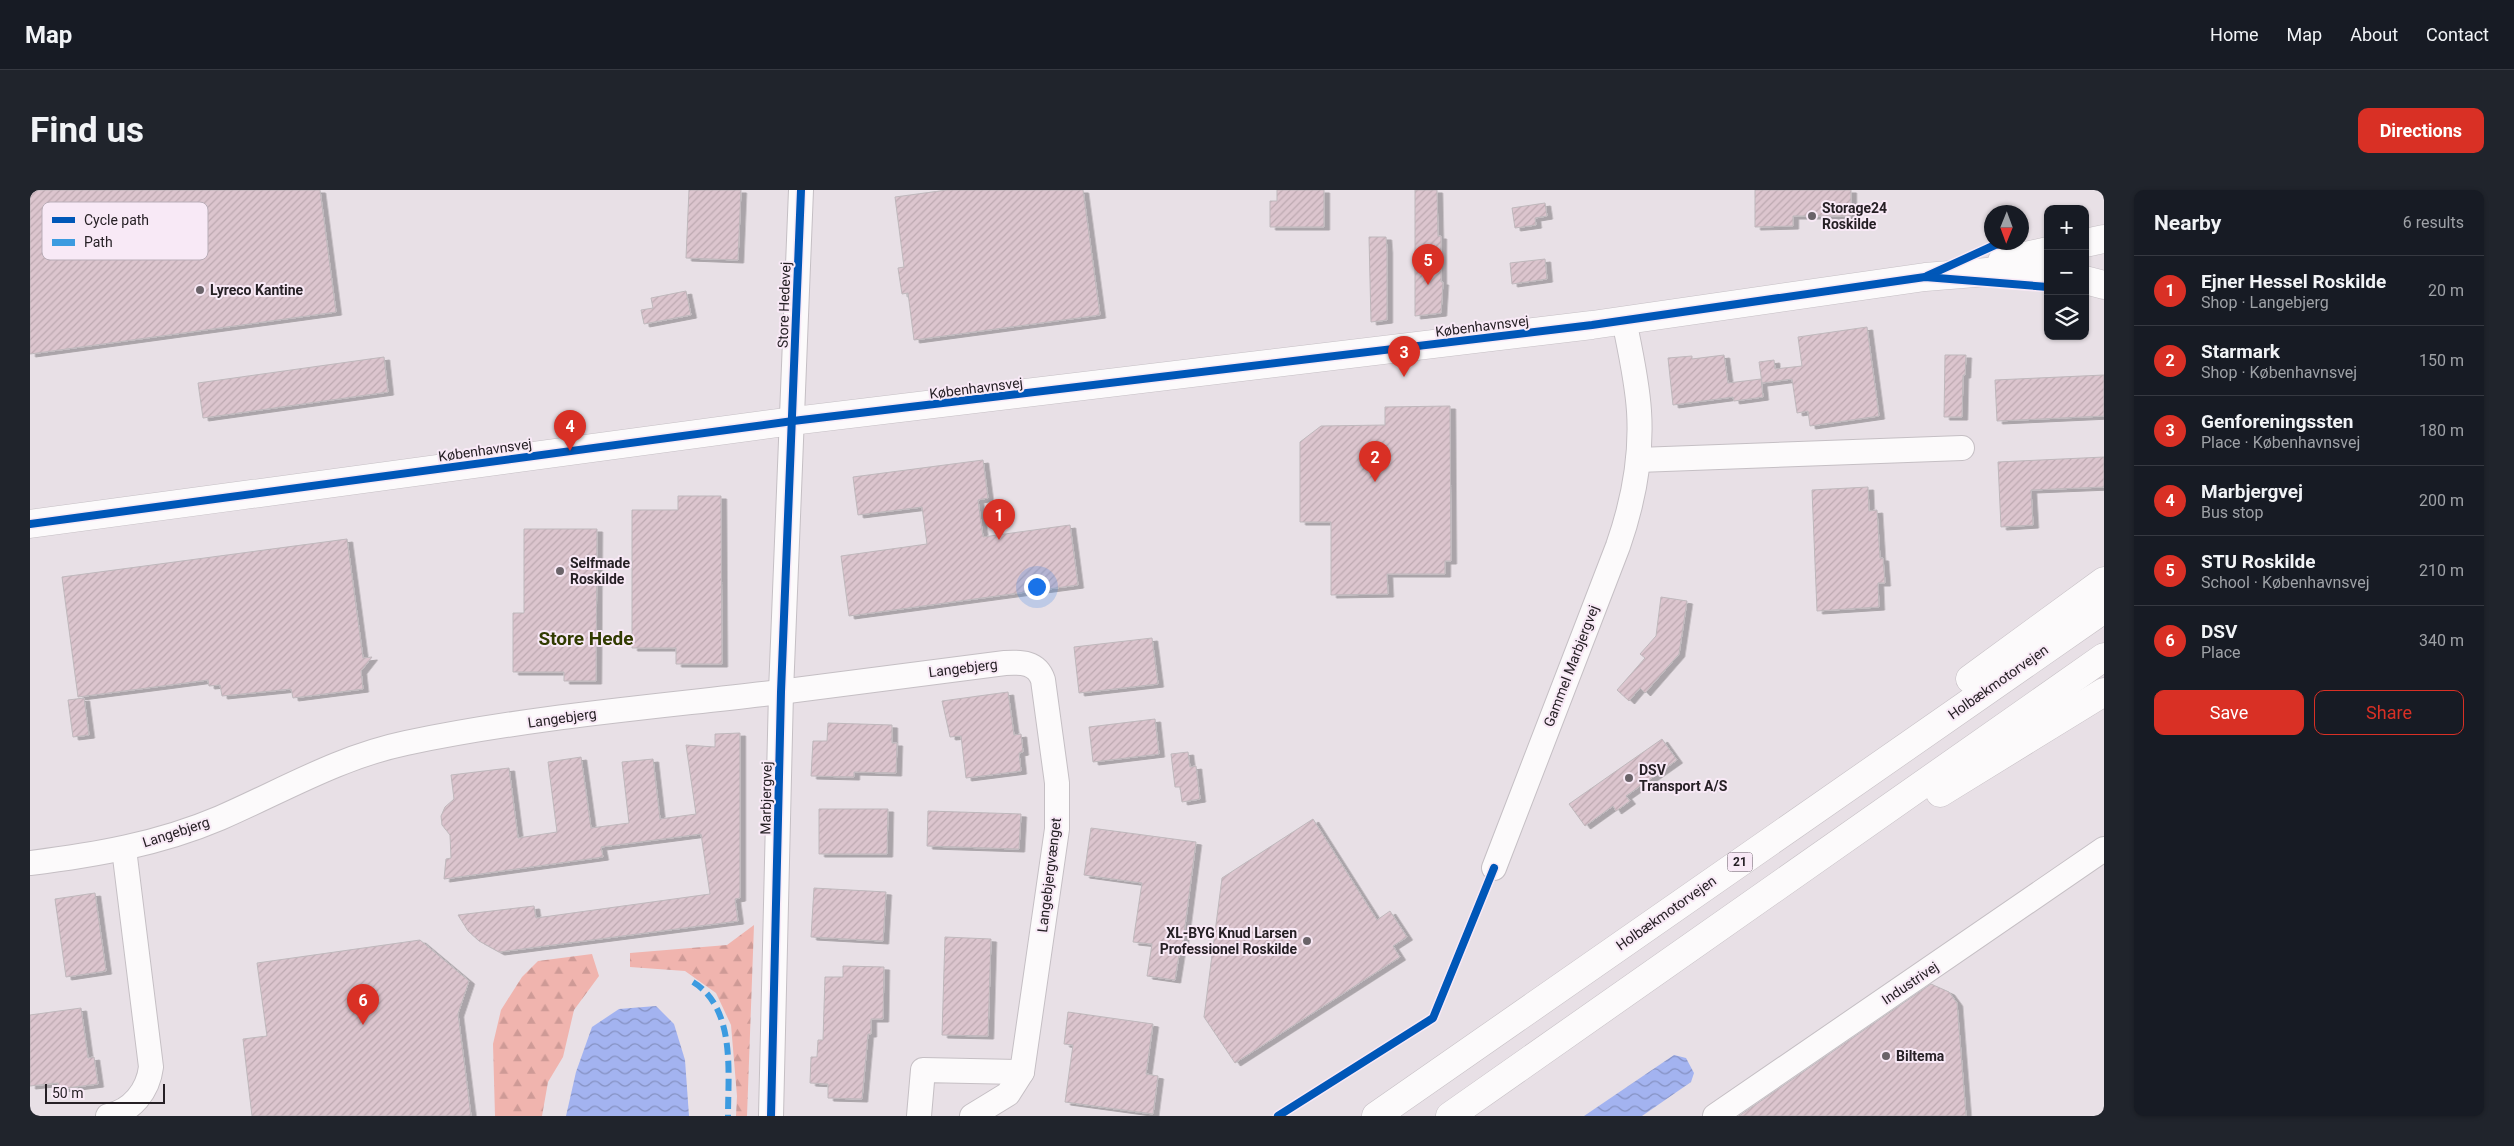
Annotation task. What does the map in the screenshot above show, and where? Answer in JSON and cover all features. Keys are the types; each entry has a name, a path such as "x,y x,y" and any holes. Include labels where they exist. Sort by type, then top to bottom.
{"main road":[{"path":"2089,242 2104,239"},
{"name":"Københavnsvej","path":"1925,277 2044,252"},
{"name":"Københavnsvej","path":"30,524 793,422 1624,320 1925,277 2012,270 2044,273"},
{"path":"2089,281 2104,285"},
{"path":"1842,790 1954,691 2104,581"},
{"name":"Holbækmotorvejen","path":"1376,1116 2104,608"},
{"path":"1450,1116 2104,657"},
{"path":"1840,843 1947,790 2104,692"}],"street":[{"name":"Store Hedevej","path":"793,422 801,190"},
{"name":"Gammel Marbjergvej","path":"1494,868 1618,546 1630,507 1638,460 1639,411 1624,320"},
{"name":"Marbjergvej","path":"771,1116 781,692 793,422"},
{"path":"1638,460 1962,448"},
{"name":"Langebjerg","path":"30,863 124,849 220,818 293,782 347,760 404,743 638,708 1018,662"},
{"name":"Langebjergvænget","path":"972,1116 1008,1094 1022,1072 1057,829 1057,783 1043,680 1036,667 1018,662"},
{"name":"Langebjerg","path":"108,1116 125,1110 140,1096 147,1085 151,1067 124,849"},
{"name":"Industrivej","path":"1715,1116 2104,849"},
{"path":"919,1116 923,1070 1022,1072"}],"green space":[{"path":"754,925 747,1116 736,1116 737,1096 731,1025 716,993 685,971 630,967 630,953 727,945"},
{"path":"592,954 599,976 574,1010 563,1057 548,1082 542,1116 495,1116 493,1044 501,1010 522,977 538,961"}],"water":[{"path":"656,1006 674,1024 685,1060 689,1116 566,1116 576,1072 592,1027 619,1009"},
{"path":"1674,1055 1686,1058 1694,1073 1691,1082 1642,1116 1584,1116"}],"building":[{"path":"30,190 320,190 336,312 30,354"},
{"path":"689,190 741,190 738,260 686,258"},
{"path":"947,190 1083,190 1100,315 914,340 908,293 902,294 898,268 904,267 895,197"},
{"path":"1277,190 1324,190 1324,227 1270,227 1270,201 1277,201"},
{"path":"1415,190 1437,190 1438,236 1441,236 1441,282 1443,282 1441,313 1415,316"},
{"path":"1755,190 1851,190 1851,216 1793,216 1793,226 1755,227"},
{"path":"1545,203 1547,216 1535,218 1536,225 1515,228 1512,208"},
{"path":"1369,237 1386,237 1387,250 1387,320 1371,322"},
{"path":"1545,259 1547,279 1512,284 1510,263"},
{"path":"686,291 691,315 644,324 641,310 653,308 651,298"},
{"path":"1867,327 1879,416 1810,426 1808,411 1797,413 1792,379 1762,383 1759,362 1774,360 1775,369 1802,366 1798,337"},
{"path":"1724,355 1728,383 1761,379 1763,397 1734,401 1733,397 1673,405 1668,358 1692,356 1692,359"},
{"path":"1945,355 1966,355 1965,375 1963,375 1962,417 1944,417"},
{"path":"384,357 388,392 203,418 198,383"},
{"path":"2104,375 2104,416 1997,421 1995,380"},
{"path":"1450,406 1451,561 1445,561 1445,574 1387,574 1388,594 1331,595 1331,522 1300,522 1300,442 1321,426 1385,425 1385,407"},
{"path":"2104,457 2104,487 2031,490 2033,525 2001,527 1998,462"},
{"path":"983,460 988,498 978,500 983,537 1070,525 1078,585 849,616 841,556 927,544 922,507 858,515 853,477"},
{"path":"1868,487 1869,511 1877,510 1880,558 1883,558 1885,583 1878,583 1879,607 1817,611 1812,490"},
{"path":"678,496 721,496 722,664 676,664 676,648 632,648 632,510 678,510"},
{"name":"Selfmade Roskilde","path":"524,529 597,529 596,681 564,681 564,672 513,672 513,613 524,613"},
{"path":"347,539 363,658 372,657 361,671 363,689 293,698 291,689 222,696 220,685 209,686 208,680 78,697 62,577"},
{"path":"1661,597 1687,601 1679,654 1645,693 1640,688 1629,701 1617,690 1645,658 1640,654 1656,636"},
{"path":"1152,638 1158,684 1079,693 1074,647"},
{"path":"1008,692 1014,735 1021,734 1023,752 1019,753 1021,771 966,778 961,736 950,737 942,701"},
{"path":"84,698 89,735 73,737 68,700"},
{"path":"1155,719 1159,754 1093,762 1089,727"},
{"path":"828,723 892,725 892,743 897,743 896,773 854,772 854,777 811,776 813,741 827,741"},
{"path":"740,733 740,898 735,899 738,921 499,952 479,941 468,931 458,915 534,906 536,918 710,894 701,834 601,847 603,857 444,879 446,859 451,858 450,835 442,825 441,816 445,807 454,799 451,775 509,768 518,838 557,832 548,762 581,757 591,828 629,823 622,762 653,759 660,819 696,814 686,745 715,747 715,734"},
{"name":"DSV Transport A/S","path":"1662,739 1677,760 1626,796 1630,801 1616,811 1613,806 1585,826 1569,804"},
{"path":"1188,752 1190,767 1196,766 1200,799 1182,802 1180,787 1175,787 1171,754"},
{"path":"819,809 888,809 887,854 819,854"},
{"path":"928,811 1021,814 1019,849 927,846"},
{"name":"XL-BYG Knud Larsen Professionel Roskilde","path":"1313,819 1377,920 1390,911 1407,937 1393,946 1400,957 1235,1063 1204,1017 1222,878"},
{"path":"1091,828 1196,842 1182,949 1180,949 1175,980 1147,976 1152,944 1133,942 1142,883 1084,875"},
{"path":"814,888 886,892 883,941 811,937"},
{"path":"95,893 106,971 66,977 55,899"},
{"path":"945,937 991,939 988,1036 942,1035"},
{"path":"420,940 469,981 458,1014 471,1116 252,1116 243,1039 267,1036 257,963"},
{"path":"843,966 884,967 883,1019 871,1019 871,1034 868,1034 862,1099 828,1098 828,1084 810,1083 811,1057 817,1057 818,1040 823,1040 825,977 843,977"},
{"name":"Biltema","path":"1931,984 1949,992 1957,1003 1966,1116 1739,1116"},
{"path":"81,1008 88,1058 94,1057 98,1084 59,1089 58,1083 30,1086 30,1015"},
{"path":"1068,1012 1153,1024 1146,1074 1158,1076 1153,1114 1065,1102 1073,1045 1064,1044"}],"marked path":[{"path":"693,982 707,993 717,1008 723,1024 727,1043 728,1116"}],"cycle path":[{"path":"771,1116 781,692 801,190"},
{"path":"1927,276 1984,250"},
{"path":"30,524 793,421 1592,325 1925,277 2044,287"},
{"path":"1278,1116 1433,1018 1494,868"}],"place":[{"name":"Storage24 Roskilde","path":"1812,216"},
{"name":"STU Roskilde","path":"1428,285"},
{"name":"Lyreco Kantine","path":"200,290"},
{"name":"Genforeningssten","path":"1404,377"},
{"name":"Marbjergvej","path":"570,451"},
{"name":"Starmark","path":"1375,482"},
{"name":"Ejner Hessel Roskilde","path":"999,540"},
{"name":"Selfmade Roskilde","path":"560,571"},
{"name":"DSV Transport A/S","path":"1629,778"},
{"name":"XL-BYG Knud Larsen Professionel Roskilde","path":"1307,941"},
{"name":"DSV","path":"363,1025"},
{"name":"Biltema","path":"1886,1056"}],"district":[{"name":"Store Hede","path":"586,638"}]}
